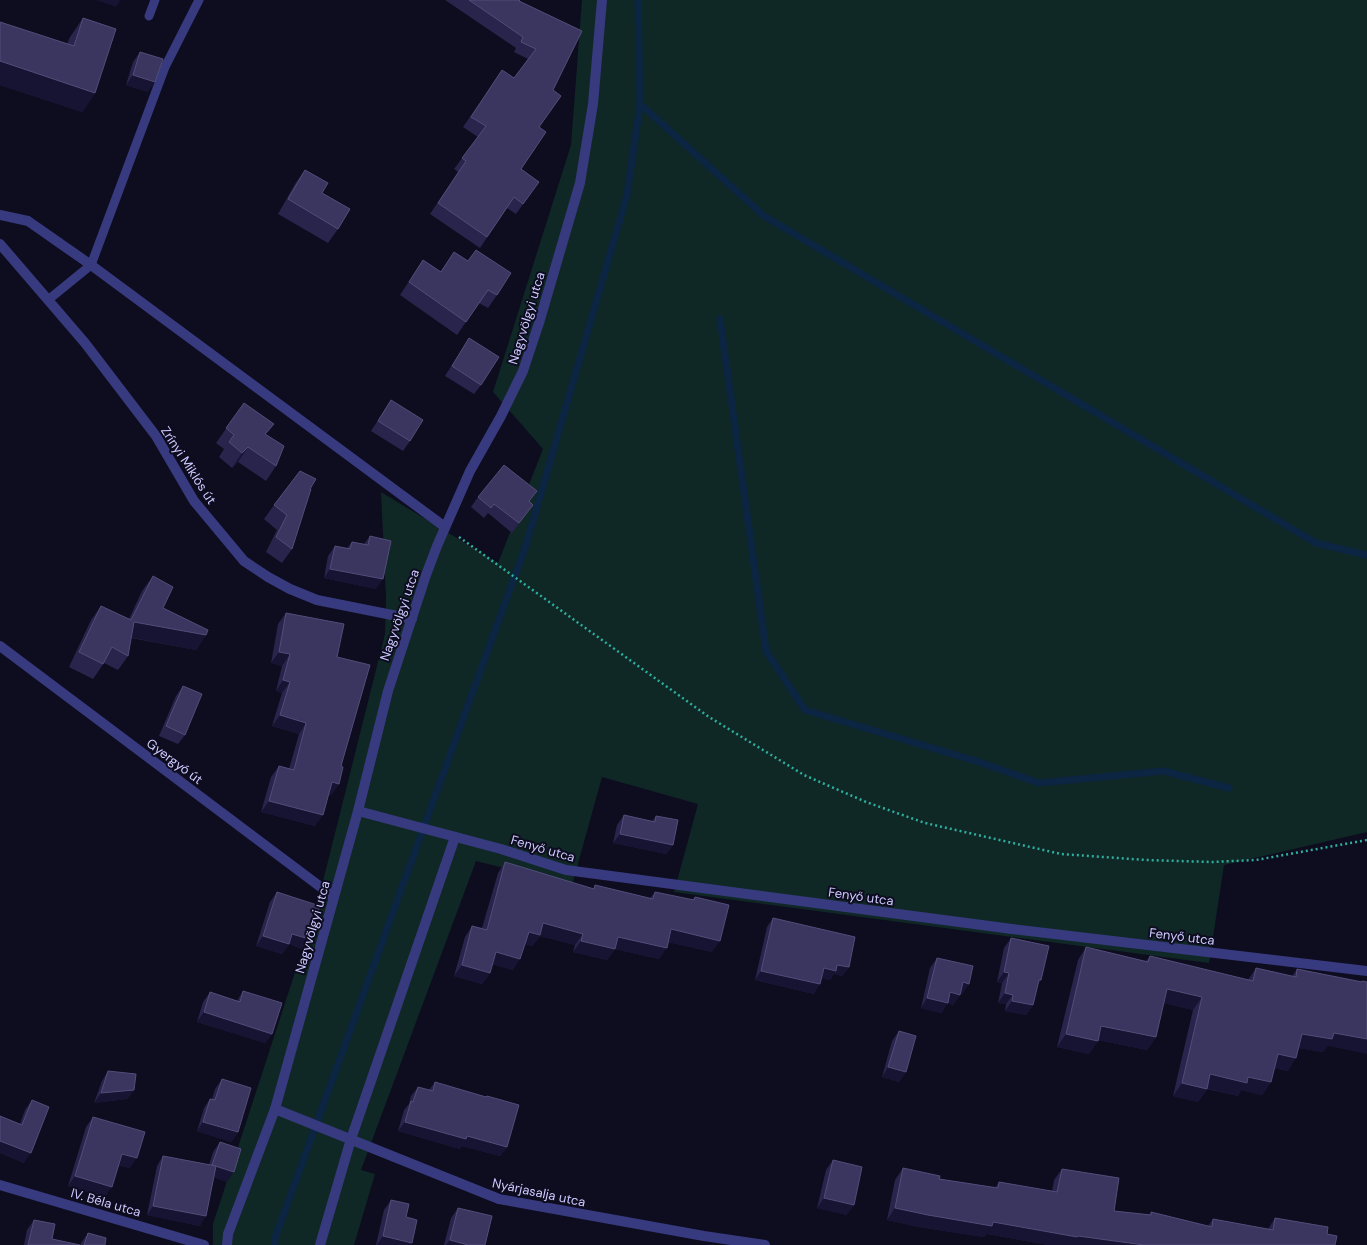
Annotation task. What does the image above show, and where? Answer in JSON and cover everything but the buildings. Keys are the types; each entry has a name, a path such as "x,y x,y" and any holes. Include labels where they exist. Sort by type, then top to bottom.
{"street":[{"name":"Nagyvölgyi utca","path":"227,1245 228,1234 275,1108 358,811 388,691 426,575 445,527 470,471 501,416 523,371 539,323 580,182 593,104 602,0"},
{"path":"0,215 28,221 90,265 445,527"},
{"name":"Zrínyi Miklós út","path":"0,244 85,343 151,430 194,502 244,561 290,589 318,600 412,619"},
{"name":"Gyergyó út","path":"0,646 334,897"},
{"name":"Fenyő utca","path":"358,811 412,824 502,849 566,870 1012,929 1367,971"},
{"path":"320,1245 351,1139 455,836"},
{"name":"Nyárjasalja utca","path":"275,1108 499,1199 703,1241 765,1245"},
{"name":"IV. Béla utca","path":"0,1185 204,1245"}],"lane":[{"path":"149,16 155,0"},
{"path":"48,300 90,265 165,67 199,0"}],"path":[{"path":"445,527 708,717 804,775 866,802 925,823 1061,854 1146,860 1212,862 1256,860 1367,840"}],"green space":[{"path":"582,0 1367,0 1367,832 1224,865 1209,963 674,892 698,804 602,777 572,885 476,861 361,1170 375,1174 354,1245 213,1245 213,1224 317,905 385,634 386,596 381,492 498,563 543,449 493,392 571,145"}],"waterway":[{"path":"275,1245 275,1238 526,545 627,195 640,104 638,0"},
{"path":"640,104 764,216 1316,543 1367,555"},
{"path":"720,319 766,651 805,710 976,761 1039,783 1164,771 1229,788"}]}
